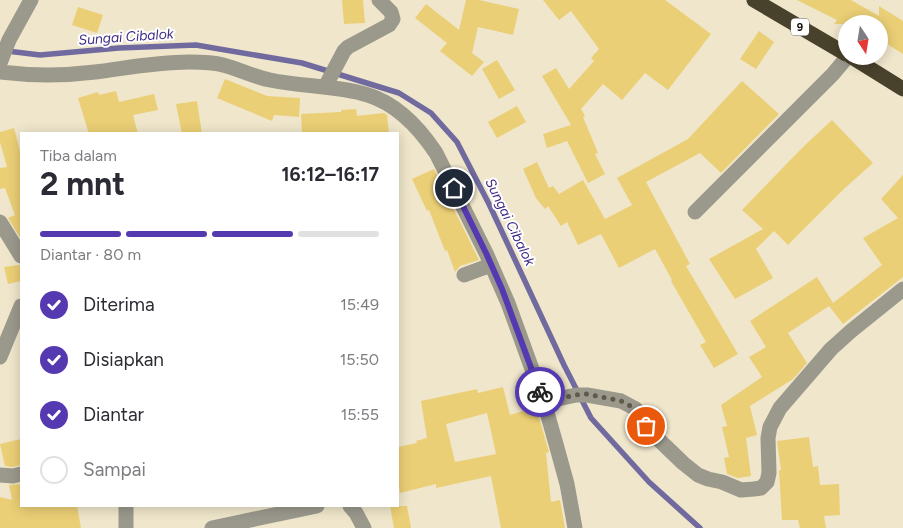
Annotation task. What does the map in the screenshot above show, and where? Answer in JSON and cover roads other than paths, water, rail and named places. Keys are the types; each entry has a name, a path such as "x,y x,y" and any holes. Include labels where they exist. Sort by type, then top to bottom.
{"highway":[{"name":"9","path":"754,0 838,50"},
{"name":"9","path":"863,65 903,89"}],"street":[{"path":"1,59 31,0"},
{"path":"328,81 339,59 348,47 390,25 392,22 391,12 379,0"},
{"path":"0,72 50,75 94,72 145,65 204,62 224,65 270,80 291,84 328,81 377,98 412,122 436,153 508,303 544,402 567,484 574,528"},
{"path":"695,212 840,65"},
{"path":"0,222 20,254"},
{"path":"464,275 491,265"},
{"path":"544,402 582,395 621,401 636,409 646,426 657,438 698,475 741,490 761,488 766,482 769,472 768,438 770,427 780,408 831,349 851,330 903,289"},
{"path":"0,357 20,308"},
{"path":"0,475 20,474"},
{"path":"126,507 126,528"},
{"path":"212,528 312,507"},
{"path":"351,507 364,528"}],"waterway":[{"name":"Sungai Cibalok","path":"7,51 40,55 119,48 196,45 302,63 399,93 431,113 457,142 489,204 564,365 591,418 649,482 700,528"}]}
